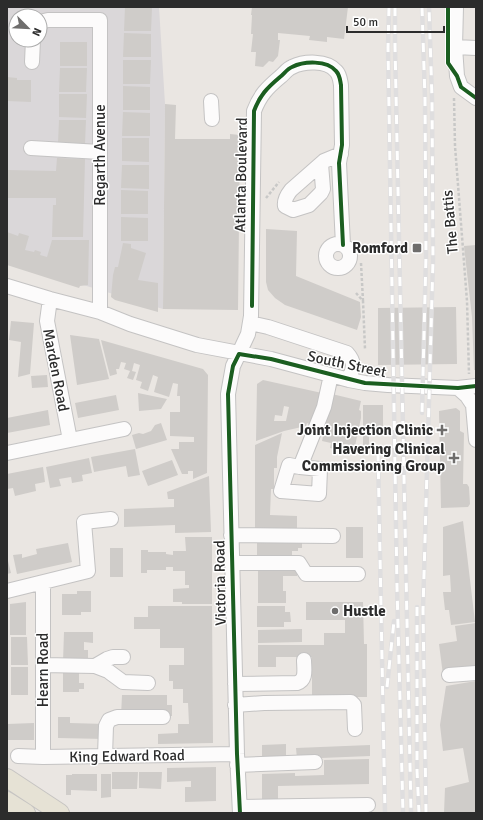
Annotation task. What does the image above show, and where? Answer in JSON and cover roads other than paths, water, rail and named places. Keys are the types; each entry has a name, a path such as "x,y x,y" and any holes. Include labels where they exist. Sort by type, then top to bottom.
{"main road":[{"path":"7,778 60,813"},
{"path":"7,801 26,813"}],"street":[{"path":"456,7 455,47 458,81 461,87 476,98"},
{"name":"Regarth Avenue","path":"48,20 100,20 100,312"},
{"path":"455,47 476,48"},
{"path":"32,62 33,48"},
{"name":"Atlanta Boulevard","path":"239,354 246,338 250,323 253,246 254,111 259,98 264,91 291,67 304,63 321,63 336,70 342,85 341,154 339,163 343,245"},
{"path":"211,101 212,119"},
{"path":"32,148 100,152"},
{"path":"320,164 341,154"},
{"name":"South Street","path":"7,286 100,312 130,324 197,345 271,359 349,380 388,385 458,388 476,386"},
{"name":"Marden Road","path":"50,299 47,321 70,440"},
{"path":"250,323 268,327 347,353 352,358 353,362 349,380"},
{"name":"Victoria Road","path":"239,354 233,366 228,394 235,705 240,810"},
{"path":"300,467 324,407 331,375"},
{"path":"458,388 474,405 476,440"},
{"path":"7,453 124,429"},
{"path":"7,591 88,571 84,522 111,519"},
{"path":"231,535 333,536"},
{"path":"232,563 299,563 306,574 358,574"},
{"name":"Hearn Road","path":"43,583 43,757"},
{"path":"95,666 113,657 123,657"},
{"path":"235,684 302,682 304,678 304,660"},
{"path":"43,665 95,666 108,671 123,682 148,683"},
{"path":"449,675 476,673"},
{"path":"235,705 352,702 354,705 354,729"},
{"path":"105,756 106,726 109,720 117,717 163,718"},
{"name":"King Edward Road","path":"18,756 105,756 315,762"},
{"path":"240,810 345,809 368,805"}],"railway":[{"path":"389,7 388,48 397,587 403,813"},
{"path":"395,7 411,813"},
{"path":"422,7 425,99 426,256 422,413"},
{"path":"426,813 423,610 433,261 432,98 429,7"},
{"path":"378,452 385,813"},
{"path":"417,607 417,770 419,813"},
{"path":"387,687 394,621"}],"place":[{"name":"Romford","path":"417,248"},
{"name":"Joint Injection Clinic","path":"442,430"},
{"name":"Havering Clinical Commissioning Group","path":"454,458"},
{"name":"Hustle","path":"335,611"}]}
